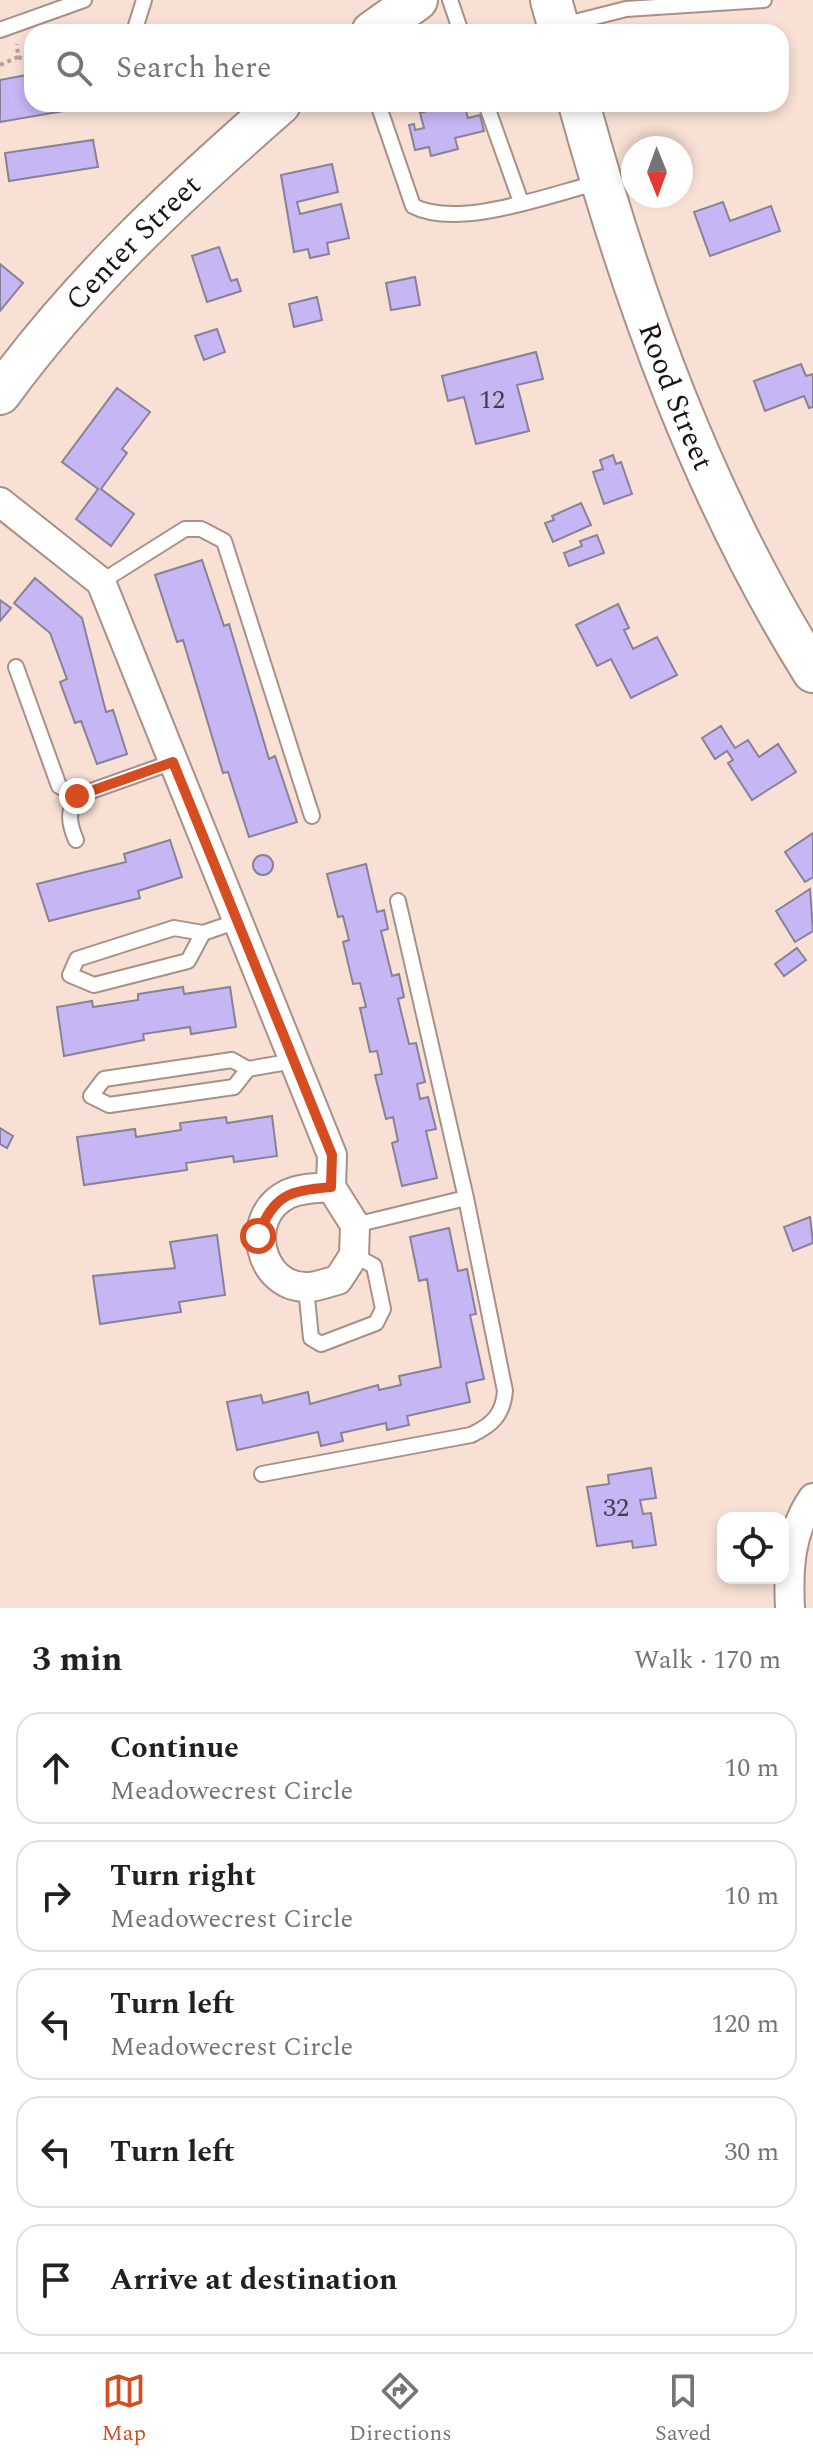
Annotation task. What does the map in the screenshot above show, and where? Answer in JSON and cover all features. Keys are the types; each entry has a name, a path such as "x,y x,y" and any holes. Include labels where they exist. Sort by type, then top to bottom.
{"main road":[{"path":"383,24 417,0"},
{"name":"Center Street","path":"0,394 43,336 123,248 219,154 270,112"},
{"name":"Rood Street","path":"581,112 644,321 688,431 741,543 813,672"}],"street":[{"path":"0,502 101,582 332,1155 331,1187 355,1225 354,1255 338,1280 306,1288 281,1279 265,1260 258,1236 268,1209 288,1194 331,1187"},
{"path":"790,1608 789,1573 794,1538 813,1498"}],"lane":[{"path":"0,30 84,0"},
{"path":"136,24 144,0"},
{"path":"450,0 458,24"},
{"path":"556,19 609,7 764,0"},
{"path":"381,112 413,206 428,214 460,215 601,182"},
{"path":"489,112 521,202"},
{"path":"101,582 185,529 201,529 224,541 312,816"},
{"path":"16,667 59,786 77,796"},
{"path":"76,840 69,824 71,804 77,796 173,762"},
{"path":"262,1474 471,1435 496,1420 504,1406 505,1391 466,1198 398,901"},
{"path":"203,933 188,961 94,985 70,975 77,959 132,941 174,928 203,933 238,921"},
{"path":"248,1069 234,1087 109,1105 91,1096 104,1079 232,1060 248,1069 294,1061"},
{"path":"355,1225 466,1198"},
{"path":"306,1288 311,1338 321,1344 376,1323 383,1309 374,1266 354,1255"}],"path":[{"path":"16,42 18,57"},
{"path":"0,65 18,57 24,59"}],"building":[{"path":"24,76 24,112 58,112 0,122 0,80"},
{"path":"466,112 468,118 480,115 484,131 455,138 458,149 431,156 429,147 415,150 409,125 414,124 415,130 424,128 420,113"},
{"path":"93,140 98,167 9,181 5,153"},
{"path":"332,164 338,192 297,202 300,214 341,204 349,238 327,243 329,254 310,258 308,249 294,252 281,175"},
{"path":"723,202 730,221 771,206 780,231 710,256 694,212"},
{"path":"219,247 231,281 237,279 241,291 207,302 192,256"},
{"path":"0,264 23,283 0,311"},
{"path":"415,277 420,305 391,310 386,283"},
{"path":"317,297 322,320 294,327 289,304"},
{"path":"217,329 225,352 204,360 195,336"},
{"path":"536,352 543,379 517,385 529,431 476,444 464,397 448,401 442,376"},
{"path":"801,364 806,376 813,374 813,407 809,408 804,396 765,411 754,381"},
{"path":"117,388 150,412 122,449 127,453 101,489 134,514 111,546 76,519 98,489 62,462"},
{"path":"613,455 616,464 621,462 632,494 604,504 593,472 603,469 600,460"},
{"path":"581,503 591,525 553,542 545,523 554,520 552,516"},
{"path":"597,535 604,553 569,566 564,553 582,546 580,541"},
{"path":"202,560 224,626 229,624 269,759 275,756 297,822 249,837 228,772 223,773 183,640 177,642 155,575"},
{"path":"35,578 82,618 106,712 113,710 127,754 97,764 81,721 75,723 60,682 67,679 50,633 14,603"},
{"path":"0,600 11,608 0,621"},
{"path":"618,604 629,628 624,630 633,649 657,637 677,675 631,698 611,659 597,666 576,625"},
{"path":"721,726 735,748 748,740 759,757 778,744 796,772 752,800 728,763 733,760 727,751 715,759 702,738"},
{"path":"813,833 813,877 805,882 785,852"},
{"path":"170,840 182,877 138,891 140,898 49,921 37,884 126,862 124,854"},
{"path":"263,855 270,858 273,865 270,872 263,875 256,872 253,865 256,858"},
{"path":"366,864 377,912 384,910 388,929 381,931 392,976 399,974 404,997 398,999 409,1044 416,1043 425,1082 417,1084 420,1099 428,1097 436,1129 426,1131 437,1178 402,1186 392,1143 398,1141 393,1117 386,1119 375,1075 382,1074 377,1051 370,1052 360,1008 366,1007 360,983 353,984 343,942 349,940 343,916 338,917 327,874"},
{"path":"810,889 813,931 795,942 776,911"},
{"path":"797,948 806,960 784,976 775,964"},
{"path":"183,987 184,994 230,987 236,1027 191,1034 190,1027 143,1034 144,1040 64,1056 57,1007 92,1001 93,1007 138,1000 138,994"},
{"path":"272,1116 277,1156 234,1162 233,1156 186,1163 187,1170 84,1185 77,1137 135,1129 136,1137 181,1130 180,1123 226,1117 227,1123"},
{"path":"0,1128 13,1136 7,1148 0,1144"},
{"path":"810,1217 813,1243 793,1251 784,1227"},
{"path":"449,1228 458,1271 467,1269 476,1314 470,1315 484,1379 466,1383 470,1402 407,1416 409,1425 387,1430 386,1423 341,1433 343,1441 321,1446 318,1432 237,1450 227,1402 261,1395 263,1403 308,1392 310,1404 378,1385 379,1390 401,1385 399,1376 441,1367 427,1279 419,1281 410,1237"},
{"path":"217,1235 225,1295 179,1302 181,1312 100,1324 93,1276 175,1268 170,1242"},
{"path":"651,1468 656,1498 640,1500 643,1514 651,1513 656,1545 633,1548 632,1541 597,1546 587,1487 609,1484 608,1475"}],"route":[{"path":"77,796 173,762 332,1155 331,1187 288,1194 268,1209 258,1236"}]}
